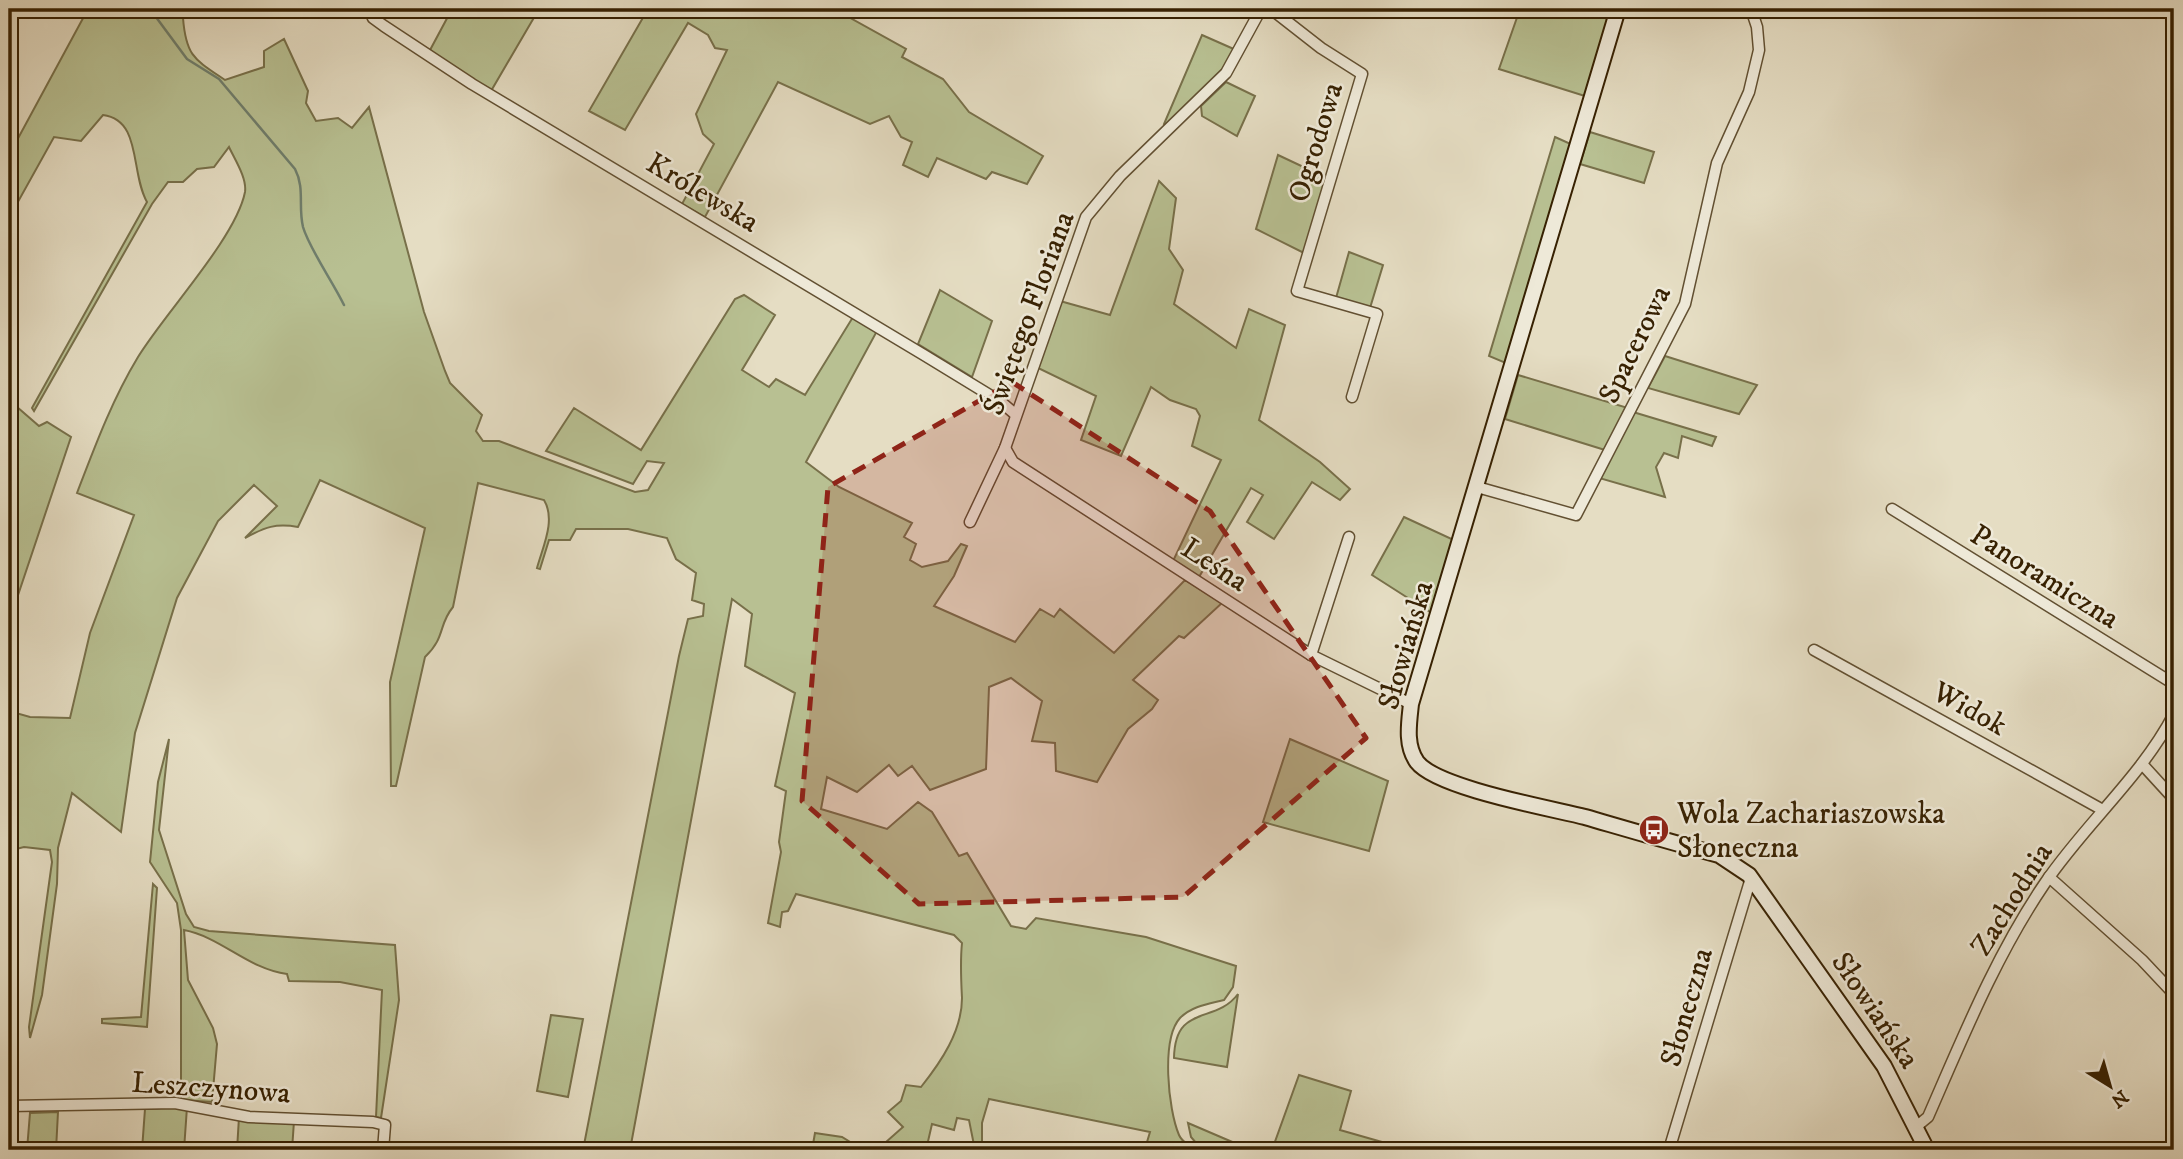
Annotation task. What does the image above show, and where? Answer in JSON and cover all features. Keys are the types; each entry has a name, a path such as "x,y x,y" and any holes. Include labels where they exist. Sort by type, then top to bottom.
{"street":[{"name":"Królewska","path":"369,9 384,26 472,84 924,355 1001,402 1015,414"},
{"name":"Świętego Floriana","path":"970,523 1005,448 1086,217 1121,176 1226,74 1261,9"},
{"name":"Ogrodowa","path":"1272,9 1321,48 1362,74 1297,291 1377,314 1352,397"},
{"name":"Słowiańska","path":"1618,9 1411,704 1408,732 1412,750 1417,761 1438,776 1719,855 1751,878 1884,1066 1927,1150"},
{"name":"Spacerowa","path":"1477,487 1576,515 1685,304 1717,163 1749,92 1756,60 1757,27 1751,9"},
{"name":"Leśna","path":"1005,448 1013,462 1311,656 1411,704"},
{"name":"Panoramiczna","path":"1892,509 2174,684"},
{"path":"1311,656 1349,537"},
{"name":"Widok","path":"1814,650 2101,810"},
{"name":"Zachodnia","path":"1917,1126 1928,1117 1994,971 2049,877 2101,810 2142,764 2174,714"},
{"path":"2142,764 2174,799"},
{"path":"2049,877 2142,960 2174,993"},
{"name":"Słoneczna","path":"1669,1150 1751,878"},
{"name":"Leszczynowa","path":"9,1107 175,1103 249,1117 373,1122 385,1125 383,1150"}],"highlighted area":[{"path":"1012,382 1210,511 1366,738 1183,897 919,904 802,801 828,487"}],"green space":[{"path":"88,9 193,9 183,18 189,49 199,61 225,80 264,67 264,51 284,39 308,91 306,103 316,121 338,118 352,128 369,107 424,312 450,383 482,415 476,431 483,441 499,441 635,492 648,490 664,463 647,461 633,484 546,451 574,408 641,450 735,299 744,295 775,315 742,370 769,387 776,379 805,395 853,317 877,331 806,462 839,487 912,523 904,537 916,544 910,560 922,567 948,561 961,544 967,546 954,576 934,606 1015,642 1040,609 1054,617 1060,609 1114,653 1185,580 1222,603 1184,638 1179,636 1133,680 1158,700 1152,709 1128,729 1097,782 1056,771 1055,743 1032,741 1042,701 1011,678 989,687 986,769 930,790 912,766 898,776 889,765 857,792 827,777 821,809 887,829 918,802 932,812 959,856 967,853 1011,926 1026,929 1036,918 1146,937 1236,966 1233,987 1224,1000 1201,1006 1185,1014 1174,1028 1170,1041 1169,1092 1175,1123 1180,1137 1194,1150 1158,1150 1159,1146 1147,1142 1150,1132 989,1099 982,1123 982,1150 975,1150 969,1120 957,1118 954,1130 932,1124 926,1150 877,1150 903,1127 888,1112 901,1101 906,1085 921,1087 943,1057 954,1034 961,1010 962,943 954,935 796,894 788,911 782,912 780,927 768,923 781,852 779,842 786,791 775,786 795,693 745,666 752,614 732,599 630,1150 583,1150 679,656 688,619 703,616 704,604 692,600 696,573 676,559 667,538 628,529 576,529 570,540 549,540 540,569 537,568 549,525 544,500 478,483 453,607 436,643 425,657 396,786 391,786 390,682 425,528 320,480 298,527 271,527 245,538 277,506 254,485 218,521 177,598 135,733 121,832 72,793 58,848 57,884 42,995 30,1038 29,1027 52,862 50,850 24,847 16,849 9,919 9,711 30,717 70,718 90,633 134,515 77,493 129,373 150,339 214,253 239,211 245,192 242,175 229,147 214,167 197,169 183,182 168,182 152,204 34,411 32,408 147,202 138,176 130,137 124,126 103,115 81,141 54,137 9,218 9,155"},
{"path":"452,9 539,9 491,91 429,52"},
{"path":"648,9 834,9 906,49 902,57 943,79 969,112 1043,156 1027,184 992,172 986,179 937,158 928,177 903,165 912,142 901,137 889,116 870,124 778,82 705,217 682,204 714,144 703,134 696,114 727,50 715,48 708,35 688,23 625,130 589,111"},
{"path":"1520,9 1613,9 1588,97 1499,69"},
{"path":"1202,35 1236,50 1221,71 1168,126 1164,124"},
{"path":"1226,82 1255,96 1237,136 1202,116 1201,106"},
{"path":"1590,132 1654,152 1644,183 1580,164"},
{"path":"1555,137 1573,145 1508,364 1489,356"},
{"path":"1278,155 1327,178 1304,253 1256,229"},
{"path":"1159,181 1176,198 1169,249 1183,270 1174,304 1236,348 1249,309 1285,325 1259,420 1320,462 1350,489 1340,500 1312,482 1274,539 1247,522 1263,495 1251,488 1199,577 1173,561 1221,460 1192,446 1200,416 1196,409 1170,400 1151,387 1121,456 1081,440 1096,396 1036,367 1060,301 1110,315"},
{"path":"1349,252 1383,265 1370,308 1336,298"},
{"path":"940,290 992,321 972,377 918,344"},
{"path":"1665,356 1757,385 1739,414 1648,388"},
{"path":"1518,375 1628,408 1605,450 1505,419"},
{"path":"9,400 39,426 47,422 71,437 9,622"},
{"path":"1633,412 1716,437 1712,446 1682,436 1678,458 1664,453 1656,467 1665,497 1599,478"},
{"path":"1404,517 1456,541 1433,614 1372,575"},
{"path":"169,739 159,830 186,914 194,927 209,931 395,945 399,1000 381,1118 376,1117 382,990 340,982 289,981 287,974 260,966 210,939 184,930 188,980 213,1028 217,1044 212,1102 181,1100 181,930 177,903 150,862 158,782"},
{"path":"1290,739 1388,781 1369,851 1263,822"},
{"path":"153,884 157,888 147,1027 102,1023 102,1019 141,1017"},
{"path":"1238,994 1227,1067 1174,1058 1181,1029 1198,1017 1229,1003"},
{"path":"551,1015 583,1019 568,1097 537,1091"},
{"path":"1299,1075 1351,1091 1340,1130 1410,1150 1272,1150"},
{"path":"187,1107 184,1150 142,1150 145,1109"},
{"path":"58,1112 56,1150 27,1150 30,1113"},
{"path":"239,1117 294,1121 292,1150 237,1150"},
{"path":"1188,1123 1251,1150 1202,1150 1191,1137"},
{"path":"815,1133 842,1137 863,1150 812,1150"}],"waterway":[{"path":"150,9 187,59 219,79 295,169 300,183 303,227 344,305"}],"place":[{"name":"Wola Zachariaszowska Słoneczna","path":"1654,830"}]}
